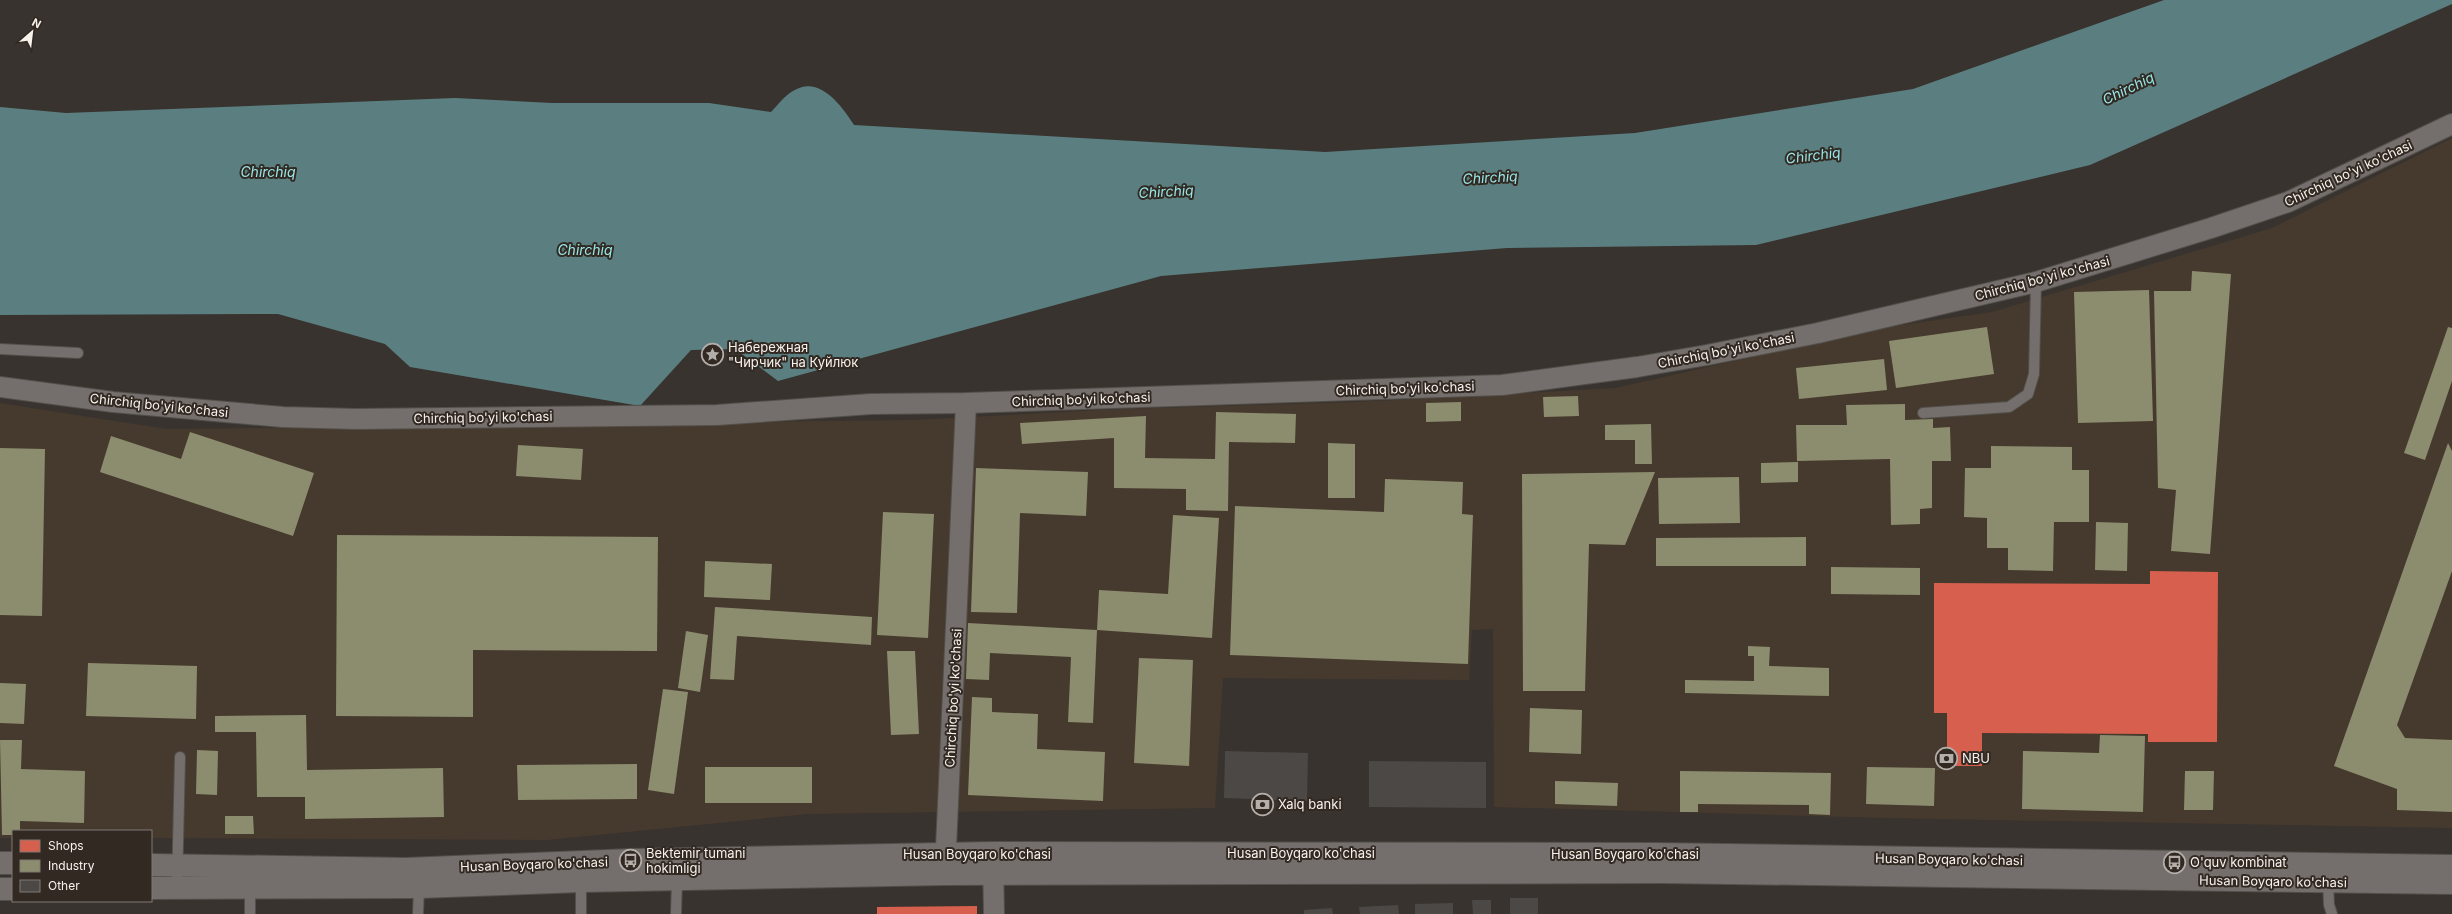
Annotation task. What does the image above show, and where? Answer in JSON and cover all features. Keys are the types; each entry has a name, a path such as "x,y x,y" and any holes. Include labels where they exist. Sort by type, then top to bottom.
{"main road":[{"name":"Husan Boyqaro ko'chasi","path":"152,865 406,869 574,862 946,864 1656,854 2452,866"},
{"path":"0,863 12,863"},
{"name":"Husan Boyqaro ko'chasi","path":"993,863 2452,883"},
{"name":"Husan Boyqaro ko'chasi","path":"152,888 419,887 677,879 946,864"},
{"path":"0,889 12,889"}],"street":[{"name":"Chirchiq bo'yi ko'chasi","path":"0,387 152,405 283,417 356,419 717,415 871,404 966,403 1502,385 1637,367 1708,355 1818,333 2036,282 2212,228 2288,202 2452,124"},
{"name":"Chirchiq bo'yi ko'chasi","path":"946,864 966,403"},
{"path":"993,863 994,914"}],"lane":[{"path":"1923,413 2009,407 2028,394 2034,374 2036,282"},
{"path":"0,349 78,353"},
{"path":"177,888 180,757"},
{"path":"676,914 677,879"},
{"path":"581,881 581,914"},
{"path":"2328,881 2332,914"},
{"path":"418,914 419,887"},
{"path":"250,888 250,914"}],"shaded area":[{"path":"2452,138 2452,828 1885,818 1494,807 1493,629 1472,630 1469,680 1223,678 1215,808 808,814 547,840 152,838 152,830 12,830 12,838 0,838 0,403 166,429 915,420 1121,409 1357,402 1615,388 1881,328 1992,312 2272,228"}],"water":[{"name":"Chirchiq","path":"2164,0 2452,0 2452,4 2090,165 1756,245 1507,248 1161,276 778,381 735,349 691,350 640,406 410,367 385,344 278,314 0,315 0,107 66,113 455,98 552,103 709,103 771,112 793,91 803,87 812,86 829,94 843,109 854,125 1325,152 1635,133 1913,89"}],"building: Shops":[{"path":"2150,571 2218,572 2217,742 2148,742 2148,734 1982,733 1982,766 1947,766 1947,713 1934,713 1934,583 2150,584"},
{"path":"977,906 977,914 877,914 877,907"}],"building: Industry":[{"path":"2192,271 2231,274 2210,554 2171,551 2176,490 2158,488 2154,291 2191,291"},
{"path":"2149,290 2153,421 2078,423 2074,292"},
{"path":"1987,327 1994,374 1896,388 1889,341"},
{"path":"2448,327 2452,328 2452,381 2425,460 2404,453"},
{"path":"1884,359 1887,390 1799,399 1796,368"},
{"path":"1578,396 1579,416 1544,417 1543,397"},
{"path":"1461,402 1461,421 1426,422 1426,403"},
{"path":"1905,404 1905,420 1933,419 1933,428 1950,427 1951,461 1932,461 1932,508 1920,509 1920,524 1891,525 1890,459 1797,461 1796,425 1847,425 1846,405"},
{"path":"1216,412 1296,414 1295,443 1229,442 1228,511 1186,510 1186,489 1114,488 1114,438 1022,444 1020,423 1146,416 1145,458 1215,459"},
{"path":"1651,424 1652,464 1635,464 1635,440 1605,440 1605,425"},
{"path":"190,432 314,473 293,536 100,472 111,436 181,459"},
{"path":"1328,443 1355,444 1355,498 1328,498"},
{"path":"2448,443 2452,451 2452,571 2397,725 2405,738 2452,740 2452,812 2397,810 2397,789 2334,766"},
{"path":"518,445 583,449 581,480 516,476"},
{"path":"1991,446 2072,447 2072,470 2089,470 2089,522 2054,522 2053,571 2008,570 2008,548 1987,548 1987,518 1964,517 1965,468 1991,468"},
{"path":"0,448 45,449 42,616 0,615"},
{"path":"1798,462 1798,482 1761,483 1761,463"},
{"path":"976,468 1088,472 1086,516 1020,513 1017,613 971,612"},
{"path":"1655,472 1625,545 1589,544 1585,691 1523,691 1522,474"},
{"path":"1739,477 1740,523 1659,524 1658,478"},
{"path":"1385,479 1463,482 1462,514 1473,515 1468,664 1230,655 1235,506 1384,512"},
{"path":"883,512 934,514 928,638 877,635"},
{"path":"1173,515 1219,518 1212,638 1097,630 1099,590 1168,594"},
{"path":"2096,522 2128,523 2127,571 2095,570"},
{"path":"337,535 658,537 657,651 473,650 473,717 336,716"},
{"path":"1806,537 1806,566 1656,566 1656,538"},
{"path":"705,561 772,564 770,600 704,597"},
{"path":"1831,567 1920,568 1920,595 1831,594"},
{"path":"715,607 872,617 871,645 737,636 734,680 710,679"},
{"path":"968,623 1097,630 1093,723 1068,722 1071,657 990,653 989,680 966,679"},
{"path":"686,631 708,635 700,692 678,688"},
{"path":"1748,646 1770,647 1769,666 1829,668 1829,696 1685,693 1685,680 1754,681 1754,656 1748,656"},
{"path":"887,651 915,651 919,734 891,735"},
{"path":"1139,658 1193,660 1189,766 1134,763"},
{"path":"88,663 197,666 196,719 86,716"},
{"path":"0,683 26,684 24,724 0,723"},
{"path":"663,689 688,692 674,794 648,790"},
{"path":"972,697 992,698 992,712 1038,714 1037,749 1105,752 1103,801 968,795"},
{"path":"1530,708 1582,710 1581,754 1529,752"},
{"path":"306,715 307,770 443,768 444,817 305,819 305,797 257,797 256,732 215,732 215,716"},
{"path":"2100,735 2145,736 2143,812 2022,809 2023,751 2099,753"},
{"path":"0,740 22,740 21,769 85,771 84,823 20,821 20,830 12,830 12,835 2,835"},
{"path":"197,750 218,751 217,795 196,794"},
{"path":"637,764 637,799 518,800 517,765"},
{"path":"705,767 812,767 812,803 705,803"},
{"path":"1867,767 1935,768 1934,806 1866,804"},
{"path":"1680,771 1831,773 1830,815 1809,814 1809,805 1698,804 1698,812 1680,812"},
{"path":"2185,771 2214,771 2213,810 2184,810"},
{"path":"1555,781 1618,783 1617,806 1555,804"},
{"path":"225,816 253,816 254,834 225,834"}],"building: Other":[{"path":"1225,751 1308,753 1307,801 1224,798"},
{"path":"1369,761 1486,762 1486,808 1369,807"},
{"path":"1510,898 1538,898 1538,914 1510,914"},
{"path":"1472,900 1491,900 1491,914 1473,914"},
{"path":"1453,903 1453,914 1415,914 1415,904"},
{"path":"1398,905 1399,914 1360,914 1359,907"},
{"path":"1332,908 1333,914 1304,914 1304,910"}],"place":[{"name":"Набережная \"Чирчик\" на Куйлюк","path":"713,354"},
{"name":"NBU","path":"1947,758"},
{"name":"Xalq banki","path":"1263,804"},
{"name":"Bektemir tumani hokimligi","path":"631,860"},
{"name":"O'quv kombinat","path":"2174,862"}]}
